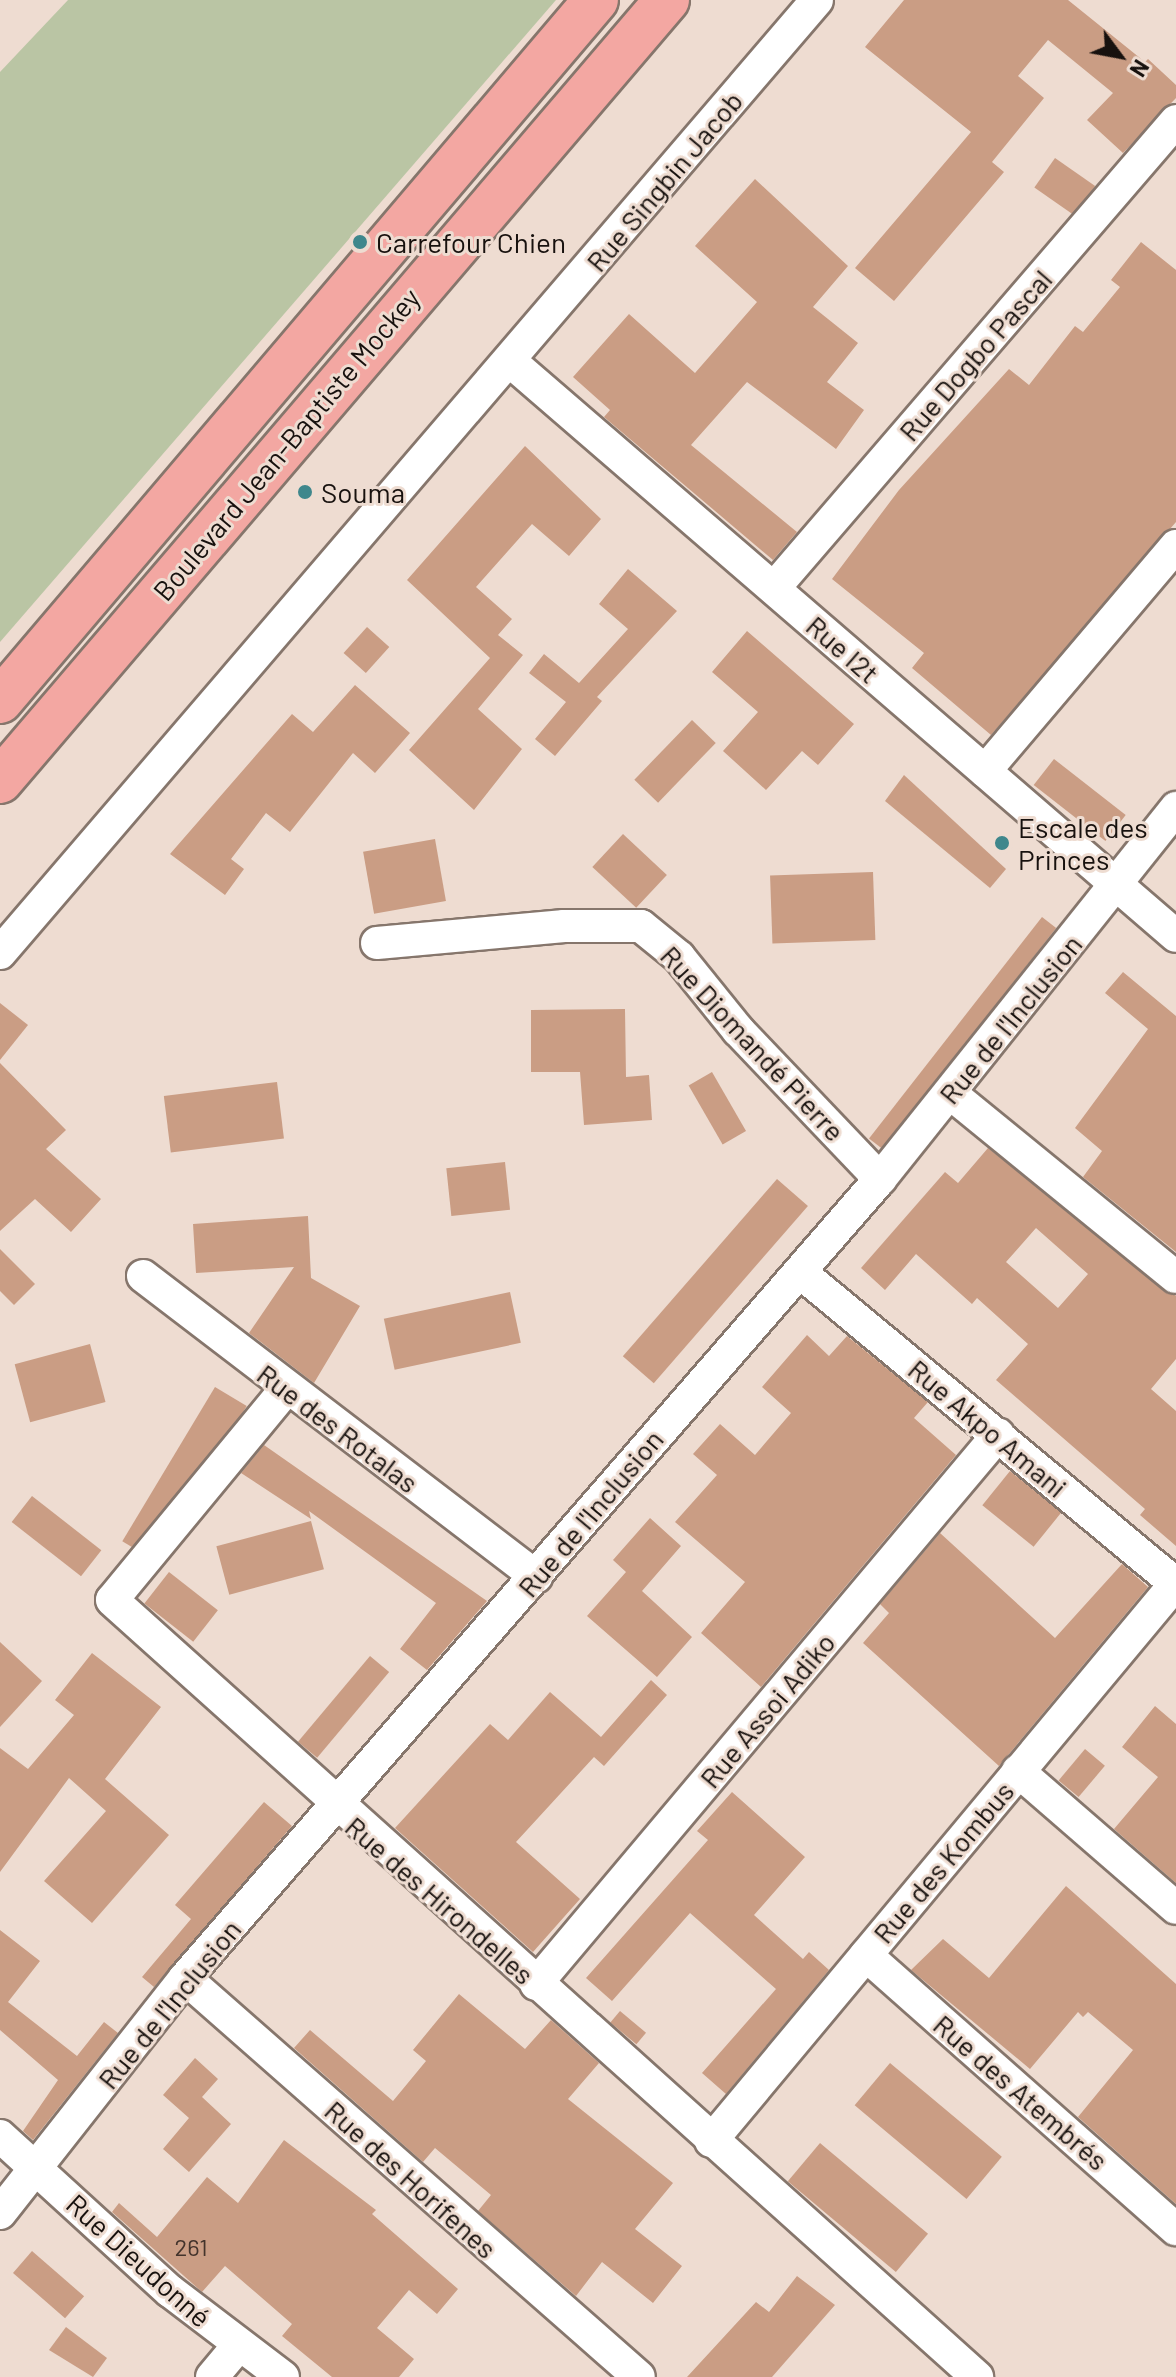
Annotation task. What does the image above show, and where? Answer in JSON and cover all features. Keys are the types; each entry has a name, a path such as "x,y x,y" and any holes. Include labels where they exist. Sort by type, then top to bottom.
{"highway":[{"name":"Boulevard Jean-Baptiste Mockey","path":"0,701 596,0"},
{"name":"Boulevard Jean-Baptiste Mockey","path":"0,781 667,0"}],"street":[{"name":"Rue Singbin Jacob","path":"0,953 511,362 817,0"},
{"name":"Rue Dogbo Pascal","path":"774,588 1176,121"},
{"name":"Rue I2t","path":"511,362 1176,936"},
{"path":"985,771 1176,546"},
{"name":"Rue de l'Inclusion","path":"0,2213 185,1978 337,1809 880,1179 1118,886 1176,808"},
{"name":"Rue Diomandé Pierre","path":"377,943 564,926 641,926 679,957 738,1030 880,1179"},
{"path":"950,1093 1176,1277"},
{"name":"Rue Akpo Amani","path":"800,1272 1176,1584"},
{"name":"Rue des Rotalas","path":"143,1276 286,1389 536,1577"},
{"name":"Rue des Hirondelles","path":"286,1389 112,1600 337,1809 536,1984 967,2374"},
{"name":"Rue Assoi Adiko","path":"536,1984 998,1435"},
{"name":"Rue des Kombus","path":"711,2141 1176,1584"},
{"path":"1018,1771 1176,1908"},
{"name":"Rue des Atembrés","path":"866,1955 1176,2229"},
{"name":"Rue des Horifenes","path":"185,1978 639,2377"},
{"name":"Rue Dieudonné","path":"0,2136 238,2346 283,2377"},
{"path":"212,2377 238,2346"}],"green space":[{"path":"68,0 556,0 0,642 0,72"}],"building":[{"path":"904,0 1068,0 1145,62 1148,59 1176,85 1176,98 1123,153 1087,120 1113,93 1048,40 1018,76 1044,98 992,162 1004,172 894,301 855,268 971,132 865,47"},
{"path":"1055,158 1095,186 1074,216 1034,187"},
{"path":"755,179 848,266 813,307 858,343 827,382 864,410 836,449 747,382 691,445 797,532 773,560 604,417 610,410 573,377 629,314 695,373 757,302 695,246"},
{"path":"1141,242 1176,270 1176,522 991,735 912,668 924,653 832,579 899,490 1009,369 1029,385 1075,326 1083,332 1120,287 1111,280"},
{"path":"525,446 601,519 569,556 532,524 476,587 512,619 498,635 523,655 478,709 522,749 474,810 409,750 490,658 407,580"},
{"path":"628,569 677,611 597,697 602,701 555,756 535,739 566,702 529,673 544,654 579,683 628,629 599,604"},
{"path":"367,627 389,647 366,673 344,653"},
{"path":"747,631 854,724 818,765 802,751 766,790 723,751 758,712 712,672"},
{"path":"355,685 410,733 375,773 353,753 290,832 266,813 231,859 244,869 225,895 170,854 292,714 313,732"},
{"path":"692,720 716,743 658,803 634,780"},
{"path":"1054,759 1126,815 1105,841 1034,785"},
{"path":"904,775 1006,869 990,888 885,801"},
{"path":"623,834 667,875 636,908 592,867"},
{"path":"435,839 446,901 374,914 363,852"},
{"path":"873,872 875,940 772,944 770,876"},
{"path":"1042,917 1056,928 883,1150 869,1138"},
{"path":"1123,972 1176,1016 1176,1252 1083,1177 1102,1151 1075,1128 1148,1029 1105,993"},
{"path":"0,1003 28,1025 0,1060"},
{"path":"625,1009 626,1077 649,1075 652,1120 584,1125 580,1072 531,1072 531,1010"},
{"path":"0,1063 66,1130 46,1149 101,1199 71,1232 35,1199 0,1231"},
{"path":"712,1072 746,1131 723,1144 689,1086"},
{"path":"277,1082 284,1139 171,1152 164,1096"},
{"path":"988,1148 1176,1296 1176,1359 1151,1389 1176,1411 1176,1546 1140,1515 1145,1509 996,1380 1028,1344 977,1298 972,1304 916,1254 885,1290 861,1268 945,1172 958,1183","holes":["1036,1228 1088,1274 1058,1308 1006,1262"]},
{"path":"505,1162 510,1210 451,1216 446,1168"},
{"path":"777,1179 808,1206 654,1383 623,1356"},
{"path":"308,1216 311,1278 360,1306 314,1383 249,1333 294,1267 196,1273 193,1224"},
{"path":"0,1249 35,1284 14,1305 0,1291"},
{"path":"510,1292 521,1343 395,1370 384,1319"},
{"path":"807,1335 829,1356 847,1336 928,1402 914,1418 956,1455 761,1687 701,1633 745,1582 675,1522 717,1475 693,1454 720,1424 755,1455 791,1413 762,1387"},
{"path":"90,1344 106,1402 30,1422 15,1364"},
{"path":"215,1387 247,1406 154,1560 122,1541"},
{"path":"264,1445 487,1601 427,1670 400,1649 436,1603 309,1511 311,1519 241,1473"},
{"path":"1010,1471 1061,1513 1034,1547 982,1505"},
{"path":"32,1496 101,1550 81,1576 12,1522"},
{"path":"650,1518 681,1546 642,1591 692,1637 657,1677 587,1616 626,1572 613,1560"},
{"path":"311,1521 324,1569 229,1595 216,1546"},
{"path":"940,1533 1055,1638 1122,1564 1148,1587 999,1766 863,1643 889,1613 880,1604"},
{"path":"169,1572 218,1610 193,1642 144,1604"},
{"path":"0,1642 42,1681 0,1727"},
{"path":"92,1653 161,1707 105,1779 169,1835 92,1923 44,1881 106,1811 69,1778 0,1872 0,1748 28,1769 74,1715 55,1700"},
{"path":"370,1656 389,1672 317,1758 298,1742"},
{"path":"651,1680 667,1695 604,1766 594,1757 516,1842 580,1899 533,1952 395,1828 490,1724 508,1740 550,1692 601,1737"},
{"path":"1155,1706 1176,1724 1176,1883 1114,1829 1158,1777 1122,1747"},
{"path":"1085,1749 1105,1766 1079,1797 1059,1780"},
{"path":"732,1792 805,1857 754,1915 803,1959 809,1952 829,1970 726,2094 702,2073 776,1989 690,1913 612,2001 586,1978 708,1840 697,1831"},
{"path":"264,1802 292,1826 154,1987 142,1977 191,1919 175,1905"},
{"path":"1066,1886 1176,1984 1176,2204 1078,2117 1133,2050 1088,2012 1083,2017 1078,2012 1030,2069 911,1970 943,1939 989,1978"},
{"path":"0,1930 40,1961 8,2002 77,2056 104,2022 118,2033 33,2140 23,2131 58,2080 0,2030"},
{"path":"459,1994 525,2049 551,2020 599,2063 568,2099 673,2183 635,2229 682,2266 653,2303 602,2262 576,2296 478,2211 491,2195 435,2148 423,2162 294,2048 310,2030 393,2101 426,2061 413,2050"},
{"path":"620,2011 646,2033 636,2044 610,2022"},
{"path":"195,2058 218,2079 202,2097 231,2124 189,2172 163,2149 189,2118 163,2095"},
{"path":"890,2063 1002,2157 966,2199 855,2105"},
{"path":"284,2140 376,2210 372,2214 458,2289 437,2314 409,2290 377,2328 414,2359 399,2377 332,2377 282,2336 292,2324 225,2266 202,2292 112,2212 119,2203 157,2237 207,2177 238,2203"},
{"path":"820,2143 928,2234 896,2272 788,2181"},
{"path":"32,2251 84,2296 65,2318 13,2273"},
{"path":"797,2276 835,2305 772,2377 687,2377 756,2302 769,2312"},
{"path":"66,2327 107,2358 93,2377 49,2350"}],"place":[{"name":"Carrefour Chien","path":"360,242"},
{"name":"Souma","path":"305,492"},
{"name":"Escale des Princes","path":"1002,843"}]}
